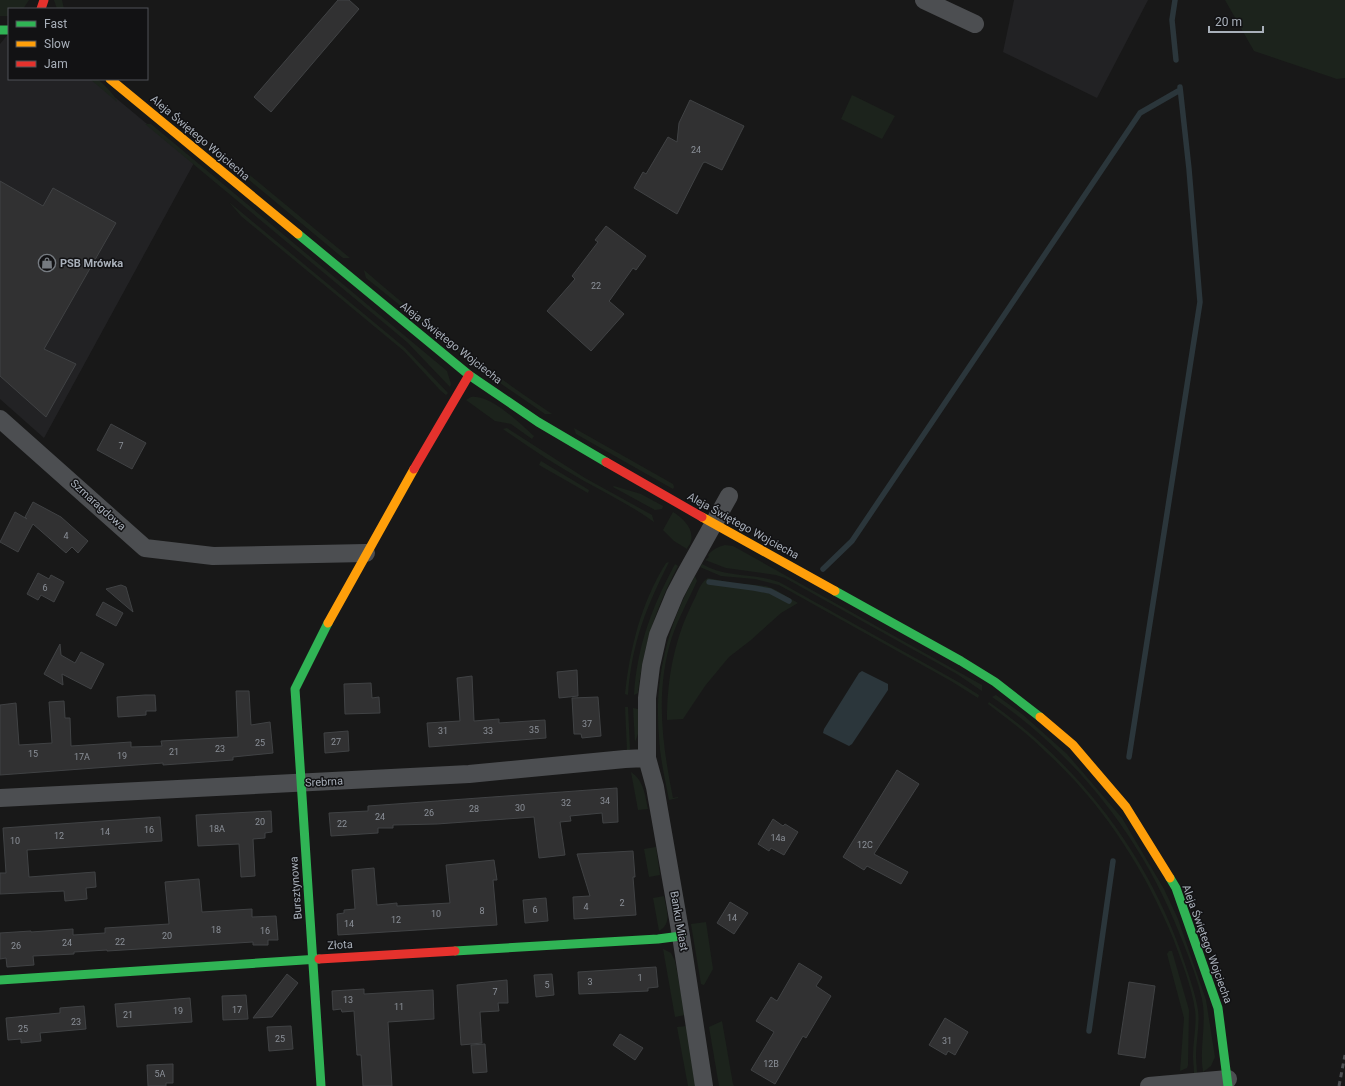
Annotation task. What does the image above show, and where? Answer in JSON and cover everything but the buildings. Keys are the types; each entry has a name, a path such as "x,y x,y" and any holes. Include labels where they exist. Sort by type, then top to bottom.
{"street":[{"path":"924,0 975,24"},
{"name":"Aleja Świętego Wojciecha","path":"111,80 469,375 538,422 713,524 962,660 1018,698 1047,722 1104,780 1126,808 1176,888 1218,1008 1228,1083"},
{"path":"366,553 469,375"},
{"name":"Szmaragdowa","path":"0,419 146,548 212,556 366,553"},
{"name":"Banku Miast","path":"704,1086 656,787 648,758 647,698 651,666 658,635 675,594 728,496"},
{"name":"Bursztynowa","path":"321,1086 295,689 316,646 366,553"},
{"name":"Srebrna","path":"0,798 469,774 648,758"},
{"name":"Złota","path":"0,980 312,959 658,939 681,936"},
{"path":"1148,1086 1228,1083"}],"shaded area":[{"path":"0,0 29,0 24,8 8,8 8,16 0,16"},
{"path":"54,0 62,0 64,8 57,8"},
{"path":"1014,0 1148,0 1097,98 1003,52"},
{"path":"1225,0 1345,0 1345,78 1337,79 1254,51"},
{"path":"8,34 8,80 94,80 194,163 44,438 0,399 0,44"},
{"path":"91,80 98,80 102,83 112,93 117,102"},
{"path":"852,95 895,116 882,139 841,119"},
{"path":"145,124 151,124 447,371 451,384 450,387 407,342"},
{"path":"211,143 350,258 343,258 236,169"},
{"path":"229,202 405,348 448,393 446,395 440,390 404,351 241,216"},
{"path":"364,270 456,345 552,414 545,414 457,351 366,278"},
{"path":"471,397 479,397 496,405 534,436 532,439 511,424 495,421 466,400"},
{"path":"507,428 585,478 652,515 654,522 629,505 584,481 543,456 503,429"},
{"path":"574,428 673,484 673,489 576,434"},
{"path":"541,461 589,490 588,493 539,465"},
{"path":"614,486 641,494 663,506 662,509 655,510 613,487"},
{"path":"673,512 688,525 690,529 691,539 687,549 674,541 663,530"},
{"path":"725,545 733,546 982,685 982,691 957,674 785,578 776,575 726,568 705,560 709,557 708,555 712,551"},
{"path":"669,562 653,595 641,626 633,658 628,695 625,694 627,677 638,626 643,610 657,578 666,563"},
{"path":"675,564 678,566 657,613 647,643 640,675 638,693 634,695 638,660 647,627 659,596"},
{"path":"702,564 721,571 760,577 779,582 960,683 979,695 978,698 951,681 779,585 755,579 721,576 700,567"},
{"path":"695,576 697,581 672,637 663,677 663,737 673,798 678,797 669,800 659,737 658,716 661,674 670,634 685,595"},
{"path":"708,578 733,583 766,586 798,603 781,613 751,640 729,657 705,686 683,719 667,720 669,688 677,642 688,612 703,582"},
{"path":"862,671 888,684 888,690 852,744 849,746 823,733 824,729 859,673"},
{"path":"996,695 1022,714 1067,754 1122,818 1164,889 1178,919 1206,1000 1215,1057 1211,1066 1203,1072 1202,1054 1204,1018 1202,999 1189,958 1169,908 1151,872 1130,838 1082,775 1054,747 1024,721 992,697"},
{"path":"989,702 1021,726 1079,781 1128,845 1148,879 1166,915 1181,952 1195,996 1198,1010 1196,1056 1197,1074 1194,1074 1193,1056 1195,1027 1194,1001 1173,938 1149,887 1120,838 1085,793 1039,745 988,704"},
{"path":"625,707 628,707 630,749 627,751"},
{"path":"633,708 638,709 638,734 635,742"},
{"path":"631,772 641,784 648,809 638,810"},
{"path":"656,847 660,875 649,877 644,849"},
{"path":"664,896 668,916 666,924 659,931 653,898"},
{"path":"706,922 713,969 704,985 701,984 691,924"},
{"path":"663,949 671,953 675,961 685,1015 675,1017"},
{"path":"1169,951 1172,951 1189,1010 1188,1065 1187,1068 1180,1071 1184,1018 1167,954"},
{"path":"722,1021 734,1086 719,1086 709,1027"},
{"path":"687,1026 698,1086 688,1086 677,1027"}],"waterway":[{"path":"1175,0 1172,20 1176,60"},
{"path":"1129,757 1200,302 1189,169 1180,87"},
{"path":"823,569 852,541 1140,113 1180,90"},
{"path":"709,582 770,591 789,601"},
{"path":"1089,1031 1113,861"}],"railway":[{"path":"1339,1086 1345,1055"}],"traffic: fast":[{"path":"0,30 8,30"},
{"path":"298,234 469,375 538,422 606,462"},
{"path":"835,591 961,661 995,682 1040,717"},
{"path":"321,1086 295,689 328,623"},
{"path":"1170,878 1176,888 1218,1008 1228,1086"},
{"path":"455,951 658,939 681,936"},
{"path":"0,980 319,959"}],"traffic: slow":[{"path":"111,80 298,234"},
{"path":"328,623 414,469"},
{"path":"702,517 835,591"},
{"path":"1040,717 1073,745 1126,807 1170,878"}],"traffic: jam":[{"path":"41,8 44,0"},
{"path":"414,469 469,375"},
{"path":"606,462 702,517"},
{"path":"319,959 455,951"}],"place":[{"name":"PSB Mrówka","path":"47,263"}]}
